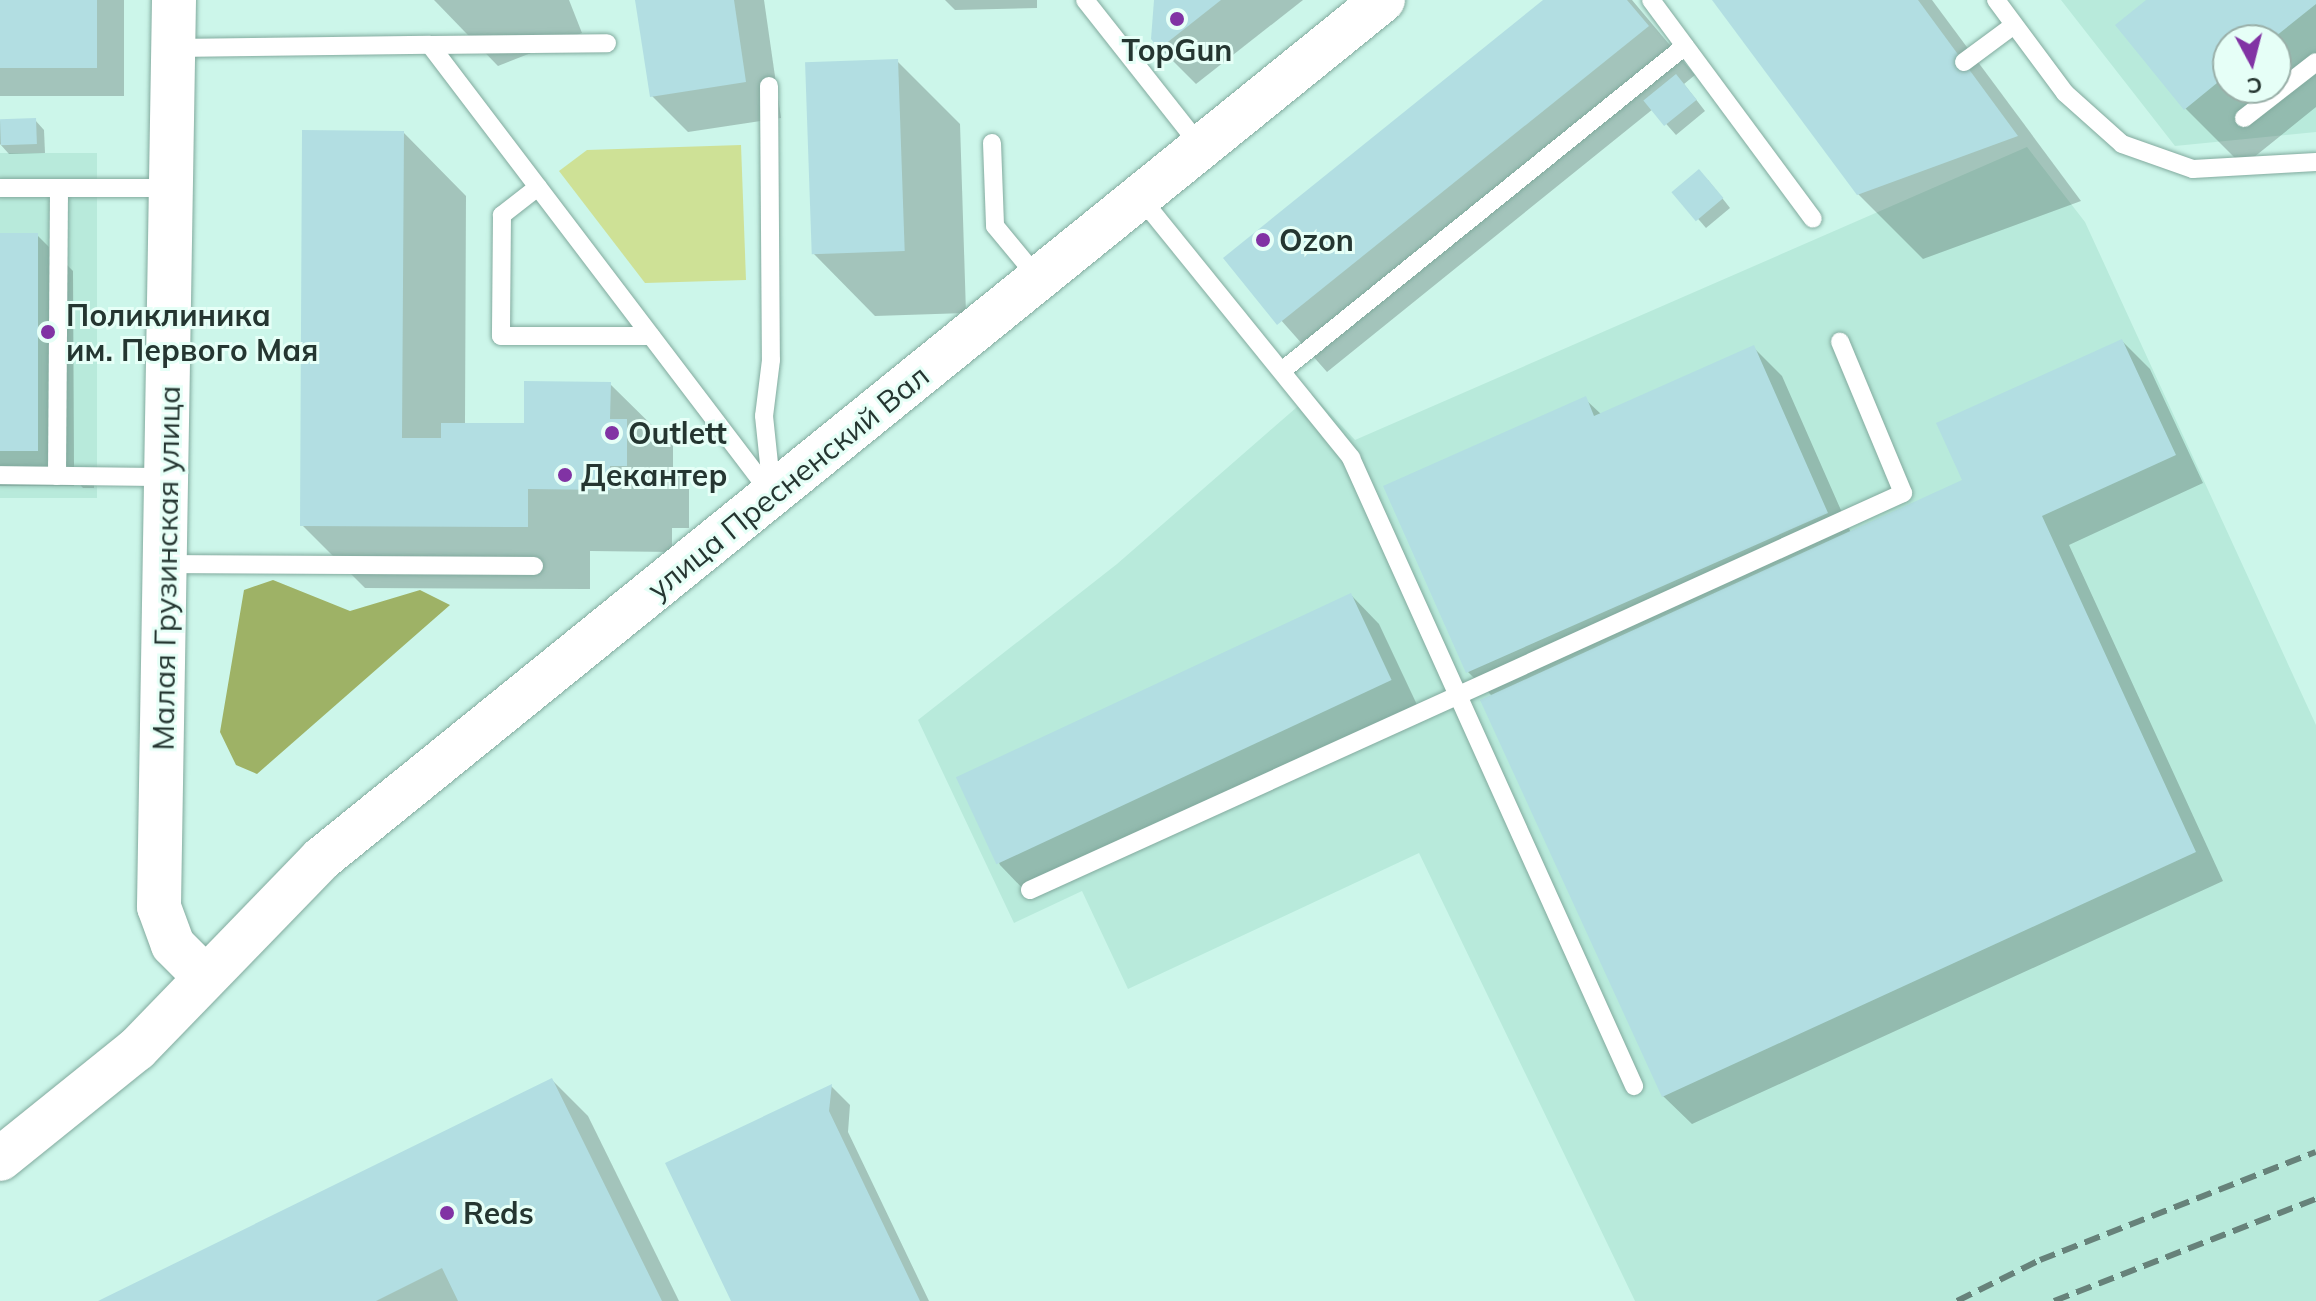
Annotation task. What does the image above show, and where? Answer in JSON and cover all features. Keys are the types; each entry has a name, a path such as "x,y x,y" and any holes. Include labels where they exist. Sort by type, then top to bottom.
{"main road":[{"name":"Малая Грузинская улица","path":"174,0 159,907 173,945 205,977"},
{"name":"улица Пресненский Вал","path":"0,1159 126,1059 321,859 1383,0"}],"lane":[{"path":"1651,0 1813,219"},
{"path":"1996,0 2094,124 2153,159 2193,169 2316,162"},
{"path":"1095,3 1201,147"},
{"path":"1964,62 2014,25"},
{"path":"174,48 607,43"},
{"path":"430,45 772,495"},
{"path":"1283,370 1685,46"},
{"path":"2244,118 2316,62"},
{"path":"769,86 771,360 764,416 772,495"},
{"path":"992,143 995,226 1038,278"},
{"path":"538,187 502,215 501,336 651,336"},
{"path":"0,188 173,188"},
{"path":"57,476 59,188"},
{"path":"1140,197 1283,370 1351,458 1634,1086"},
{"path":"1030,890 1903,493 1840,342"},
{"path":"0,475 167,477"},
{"path":"166,564 534,566"}],"shaded area":[{"path":"2061,0 2316,0 2316,132 2175,146"},
{"path":"2027,147 2085,222 2316,725 2316,1301 1635,1301 1419,853 1128,989 1082,891 1014,923 918,720 1117,564 1312,394 1355,440"},
{"name":"Поликлиника им. Первого Мая","path":"0,153 97,153 97,498 0,498"}],"green space":[{"path":"741,145 746,280 645,283 559,171 587,150"},
{"path":"273,580 350,611 420,590 450,605 257,774 236,765 220,732 244,590"}],"building":[{"path":"0,0 97,0 97,68 0,68"},
{"path":"635,0 734,0 746,82 650,97"},
{"path":"1154,0 1221,0 1159,49 1151,39"},
{"path":"1543,0 1627,0 1649,26 1277,325 1223,258"},
{"path":"1712,0 1918,0 2018,136 1857,195"},
{"path":"2146,0 2316,0 2316,4 2291,24 2212,24 2212,87 2184,110 2115,25"},
{"path":"898,59 905,251 812,254 805,62"},
{"path":"1676,74 1697,100 1664,126 1643,100"},
{"path":"36,118 37,144 1,145 0,119"},
{"path":"302,130 404,131 402,438 441,438 441,423 524,423 524,381 611,382 610,419 627,419 627,466 610,466 610,490 528,489 528,527 300,526"},
{"path":"1699,169 1723,198 1696,221 1671,192"},
{"path":"0,233 38,233 38,451 0,451"},
{"path":"2122,339 2176,455 2042,516 2196,852 1662,1097 1480,700 1962,480 1936,423"},
{"path":"1754,345 1828,513 1466,673 1383,486 1586,396 1594,416"},
{"path":"1351,593 1392,680 996,864 956,777"},
{"name":"Reds","path":"552,1078 662,1301 458,1301 442,1268 376,1301 98,1301"},
{"path":"832,1084 829,1111 920,1301 731,1301 665,1163"}],"railway":[{"path":"1957,1301 2040,1260 2316,1152"},
{"path":"2054,1301 2316,1199"}],"place":[{"name":"TopGun","path":"1177,19"},
{"name":"Ozon","path":"1263,240"},
{"name":"Поликлиника им. Первого Мая","path":"48,332"},
{"name":"Outlett","path":"612,433"},
{"name":"Декантер","path":"565,475"},
{"name":"Reds","path":"447,1213"}]}
